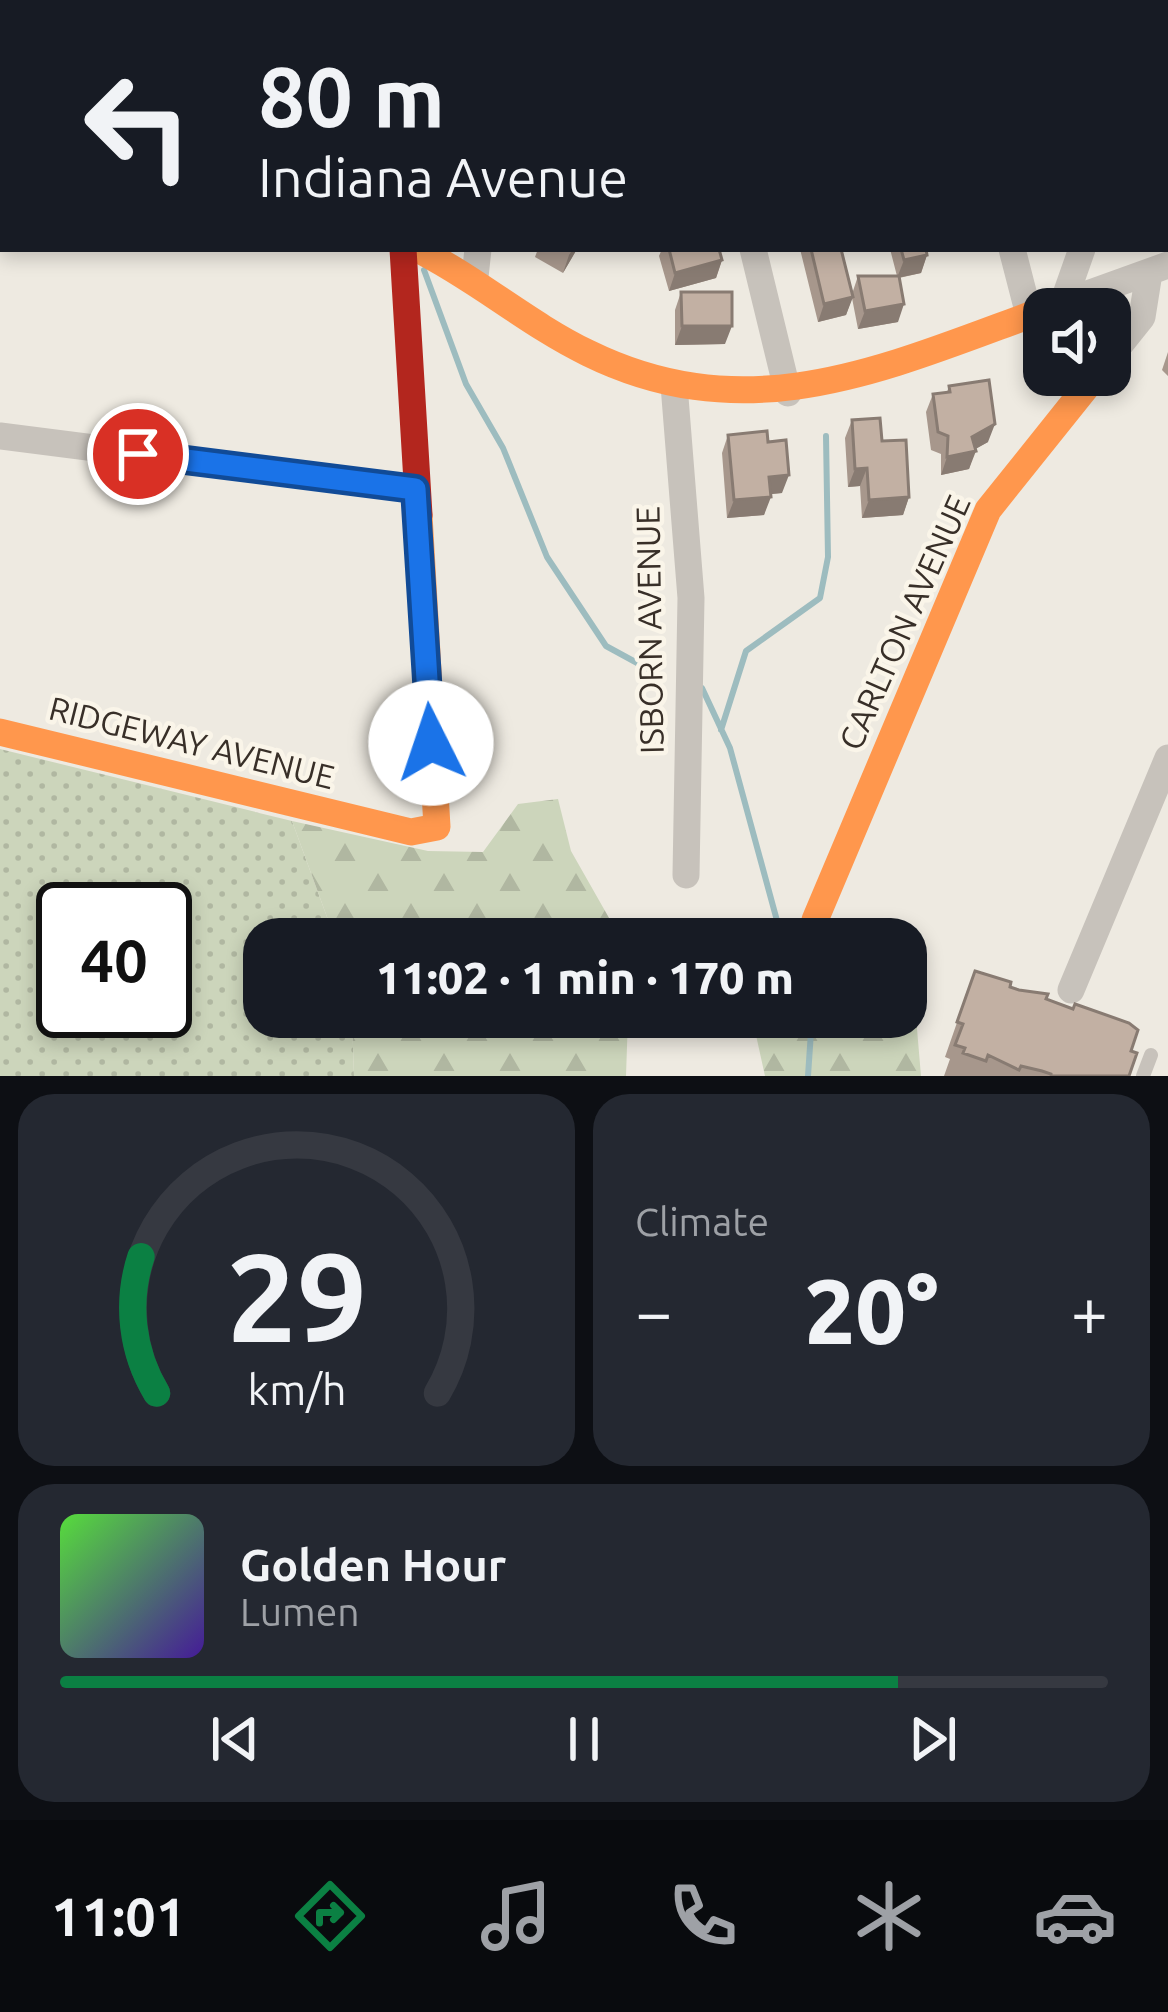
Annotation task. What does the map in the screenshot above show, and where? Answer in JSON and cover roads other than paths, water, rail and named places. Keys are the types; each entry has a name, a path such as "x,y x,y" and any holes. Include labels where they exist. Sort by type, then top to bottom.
{"street":[{"path":"0,436 415,489 403,252"},
{"path":"430,252 477,263 583,351 674,385 742,396 788,393 872,375 1023,317"},
{"path":"754,252 788,393"},
{"path":"1014,252 1033,288"},
{"path":"1058,288 1080,252"},
{"path":"1117,288 1162,275"},
{"path":"1131,331 1162,275"},
{"name":"ISBORN AVENUE","path":"674,385 691,598 686,874"},
{"name":"CARLTON AVENUE","path":"816,918 988,510 1079,396"},
{"name":"RIDGEWAY AVENUE","path":"0,733 411,832 437,827 415,489"},
{"path":"1071,990 1168,758"}],"lane":[{"path":"1143,1076 1151,1055"}],"waterway":[{"path":"424,270 466,384 503,448 547,557 606,646 661,676"},
{"path":"721,730 746,651 820,598 828,557 826,436"},
{"path":"702,688 730,748 776,918"},
{"path":"808,1076 811,1038"}]}
